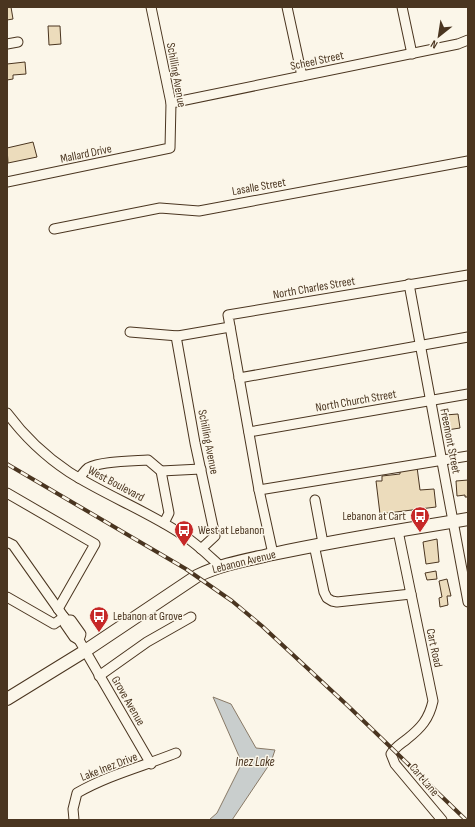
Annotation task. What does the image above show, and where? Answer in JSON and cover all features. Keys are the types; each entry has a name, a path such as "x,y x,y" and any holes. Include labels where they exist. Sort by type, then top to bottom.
{"main road":[{"name":"Lebanon Avenue","path":"7,699 82,645 197,576 220,566 318,544 468,519"}],"street":[{"name":"Schilling Avenue","path":"151,7 171,103 170,148"},
{"path":"287,7 302,76"},
{"path":"402,7 412,54"},
{"name":"Scheel Street","path":"171,103 412,54 458,44 468,40"},
{"path":"7,44 18,42"},
{"name":"Mallard Drive","path":"7,182 170,148"},
{"name":"Lasalle Street","path":"54,229 160,208 199,211 468,162"},
{"name":"North Charles Street","path":"230,327 228,315 468,275"},
{"name":"Freemont Street","path":"409,284 452,521 466,581 468,602"},
{"path":"130,332 178,336 230,327 259,490 273,554"},
{"name":"Schilling Avenue","path":"178,336 176,336 195,443 215,536 201,549"},
{"path":"239,378 468,337"},
{"name":"North Church Street","path":"249,432 468,394"},
{"name":"West Boulevard","path":"7,414 40,450 59,465 79,478 164,523 183,535 220,566"},
{"path":"259,490 468,456"},
{"path":"79,478 86,469 93,466 117,462 148,460 161,471 169,513 164,523"},
{"path":"161,471 201,469"},
{"path":"7,493 95,544 58,609"},
{"path":"315,500 318,544 324,592 328,598 332,601 349,601 411,594"},
{"name":"Cart Road","path":"391,754 394,749 424,724 430,713 433,701 398,531"},
{"path":"7,542 12,545 65,619 54,624 7,597"},
{"path":"99,676 147,642 191,617"},
{"name":"Grove Avenue","path":"65,619 71,620 78,630 82,645 151,764"},
{"name":"Lake Inez Drive","path":"74,820 73,809 77,793 94,783 151,764 176,753"},
{"name":"Cart Lane","path":"391,754 395,764 442,820"}],"water":[{"name":"Inez Lake","path":"213,697 231,704 256,748 275,750 271,762 232,820 209,820 217,813 242,763"}],"building":[{"path":"7,7 11,7 13,19 7,20"},
{"path":"48,26 60,26 61,44 49,45"},
{"path":"25,62 26,74 13,75 13,79 7,80 7,64"},
{"path":"33,142 37,157 8,163 7,148"},
{"path":"458,414 460,428 447,430 445,415"},
{"path":"417,467 420,490 434,489 436,507 380,514 376,481 382,481 382,476 400,474 400,469"},
{"path":"468,480 468,497 465,497 465,495 457,496 456,481"},
{"path":"437,539 439,562 426,564 423,542"},
{"path":"436,571 437,579 427,580 425,573"},
{"path":"447,579 451,596 447,596 448,605 440,607 439,598 442,597 439,581"}],"railway":[{"path":"7,464 186,569 232,601 262,626 347,705 466,820"}],"place":[{"name":"Lebanon at Cart","path":"420,533"},
{"name":"West at Lebanon","path":"184,547"},
{"name":"Lebanon at Grove","path":"99,633"}]}
